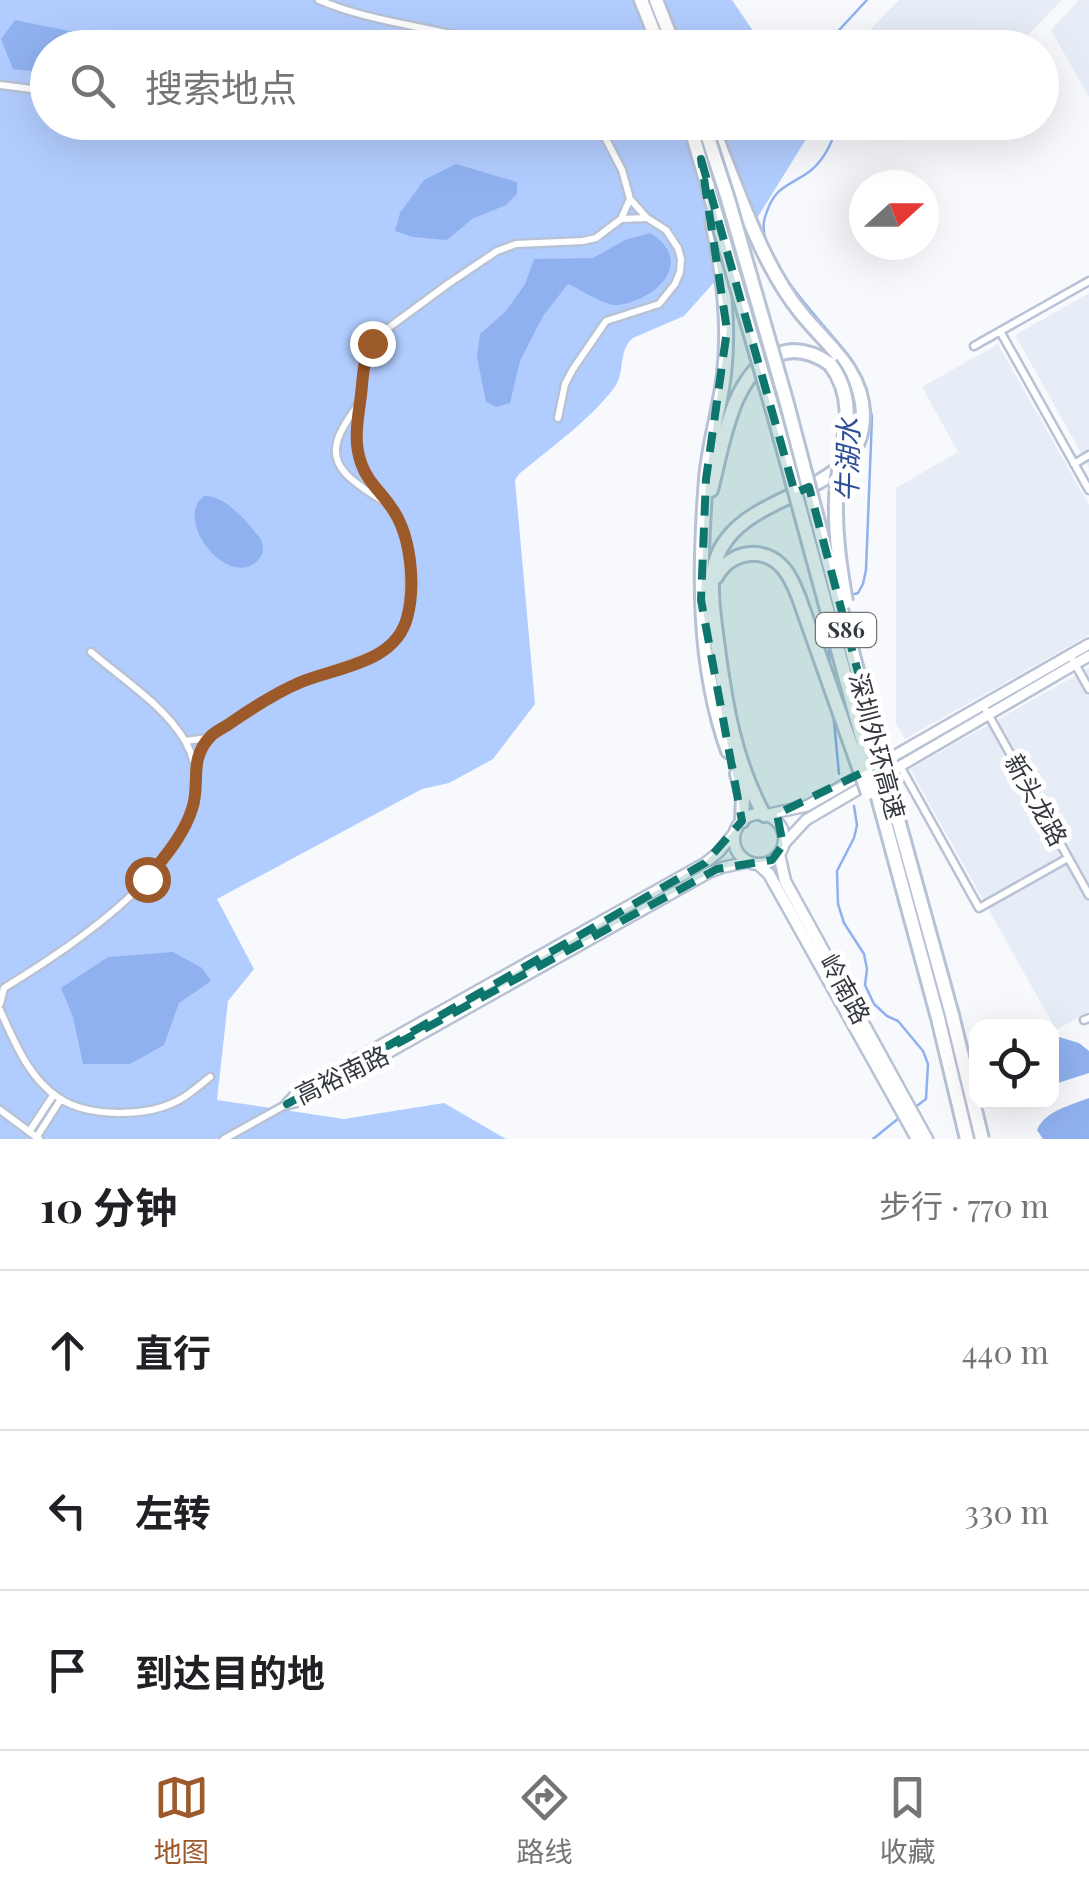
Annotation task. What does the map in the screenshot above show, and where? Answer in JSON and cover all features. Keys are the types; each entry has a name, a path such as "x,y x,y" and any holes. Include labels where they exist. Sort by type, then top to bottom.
{"highway":[{"path":"640,0 652,30"},
{"path":"656,0 668,30"},
{"name":"深圳外环高速","path":"695,140 775,418 938,1018 967,1139"},
{"name":"深圳外环高速","path":"711,140 786,400 982,1139"},
{"path":"714,140 776,278 854,377 864,412 858,446 840,469 762,508 737,527 716,557 712,589 728,720 749,784 764,815"},
{"path":"701,159 724,288 727,330 724,378 708,460 701,600 710,685 742,792 738,827"},
{"path":"704,516 731,416 750,374 765,360 783,352 811,353 830,364 843,383 847,403 836,484 836,525 863,693"},
{"path":"712,589 719,571 741,555 759,554 782,566 800,598 901,887"}],"main road":[{"path":"755,814 764,815 780,826 781,849 768,862 753,863 735,848 738,827 755,814"},
{"name":"岭南路","path":"781,849 785,882 899,1098"},
{"name":"岭南路","path":"753,863 769,874 914,1124"},
{"path":"914,1124 917,1139"},
{"path":"914,1124 927,1139"}],"street":[{"path":"319,0 344,11 434,30"},
{"path":"0,85 30,88"},
{"path":"558,418 565,384 606,322 659,304 676,284 681,259 666,230 630,199 622,170 607,140"},
{"path":"184,741 209,738 278,693 374,657 397,638 406,621 410,564 404,533 390,506 370,482 360,460 356,436 367,352 372,343 496,251 516,244 596,238 621,218 630,199"},
{"path":"621,218 648,218"},
{"path":"974,346 1089,281"},
{"path":"1000,331 1089,490"},
{"path":"360,400 338,438 338,461 352,480 390,506"},
{"path":"1074,464 1089,456"},
{"path":"764,815 807,806 986,710 1073,660 1089,644"},
{"path":"91,652 157,708 184,741 195,765"},
{"path":"1073,660 1089,656"},
{"path":"1073,660 1089,689"},
{"path":"781,849 806,820 986,710"},
{"name":"新头龙路","path":"986,710 1089,895"},
{"path":"209,738 195,765 194,804 179,840 147,879 92,929 2,988 0,1006 24,1060 57,1097 84,1108 108,1113 162,1108 210,1077"},
{"path":"900,766 979,908 1068,858"},
{"name":"高裕南路","path":"287,1104 299,1091 706,862 738,827"},
{"name":"高裕南路","path":"287,1104 304,1100 710,872 724,866 753,863"},
{"path":"0,1110 35,1136 57,1097"},
{"path":"224,1139 287,1104"}],"highlighted area":[{"path":"701,159 795,493 809,487 882,763 777,814 783,845 772,860 717,869 287,1104 705,863 742,821 701,600 706,479 727,330"}],"shaded area":[{"path":"0,0 732,0 752,30 30,30 30,140 805,140 725,270 684,316 628,343 618,382 604,400 515,480 535,704 493,759 449,783 422,789 217,899 254,969 228,1001 217,1100 344,1119 444,1103 506,1139 0,1139"},
{"path":"899,0 1062,0 1033,30 870,30"},
{"path":"1079,0 1089,0 1089,97 1059,44 1059,30 1051,30"},
{"path":"15,20 64,30 30,30 30,71 13,69 1,39"},
{"path":"456,164 517,182 517,194 506,205 472,219 447,240 395,231 400,213 424,180"},
{"path":"650,233 670,255 666,278 646,296 618,305 600,301 568,284 543,316 520,361 510,403 496,407 486,402 477,357 480,334 506,311 525,284 534,259 593,258 625,240"},
{"path":"1089,293 1089,467 1015,335"},
{"path":"998,344 1089,505 1089,635 905,739 896,724 896,488 958,452 922,387"},
{"path":"204,496 228,505 260,538 263,552 258,560 246,567 233,566 208,549 195,520 196,507"},
{"path":"1089,668 1089,1011 1059,1028 1059,1019 1050,1019 910,769"},
{"path":"173,952 202,968 211,981 179,1003 164,1045 130,1064 83,1064 73,1017 61,988 108,957"},
{"path":"1059,1037 1079,1043 1089,1051 1089,1073 1059,1083"},
{"path":"1089,1098 1089,1139 1043,1139 1037,1130 1046,1118"}],"waterway":[{"name":"牛湖水","path":"839,30 867,0"},
{"name":"牛湖水","path":"831,140 817,164 772,200 764,233 781,271 851,359 869,402 872,417 866,570 858,593 851,595"},
{"name":"牛湖水","path":"828,636 830,668"},
{"name":"牛湖水","path":"833,711 839,774"},
{"name":"牛湖水","path":"854,806 854,838 837,871 838,904 844,923 864,954 865,985 874,1004 898,1021 923,1051 928,1064 926,1099 914,1108"},
{"name":"牛湖水","path":"873,1139 899,1118"}],"route":[{"path":"147,879 179,840 188,822 194,804 195,765 209,738 288,688 374,657 390,646 406,621 410,564 404,533 390,506 366,475 357,444 363,371 372,343"}]}
